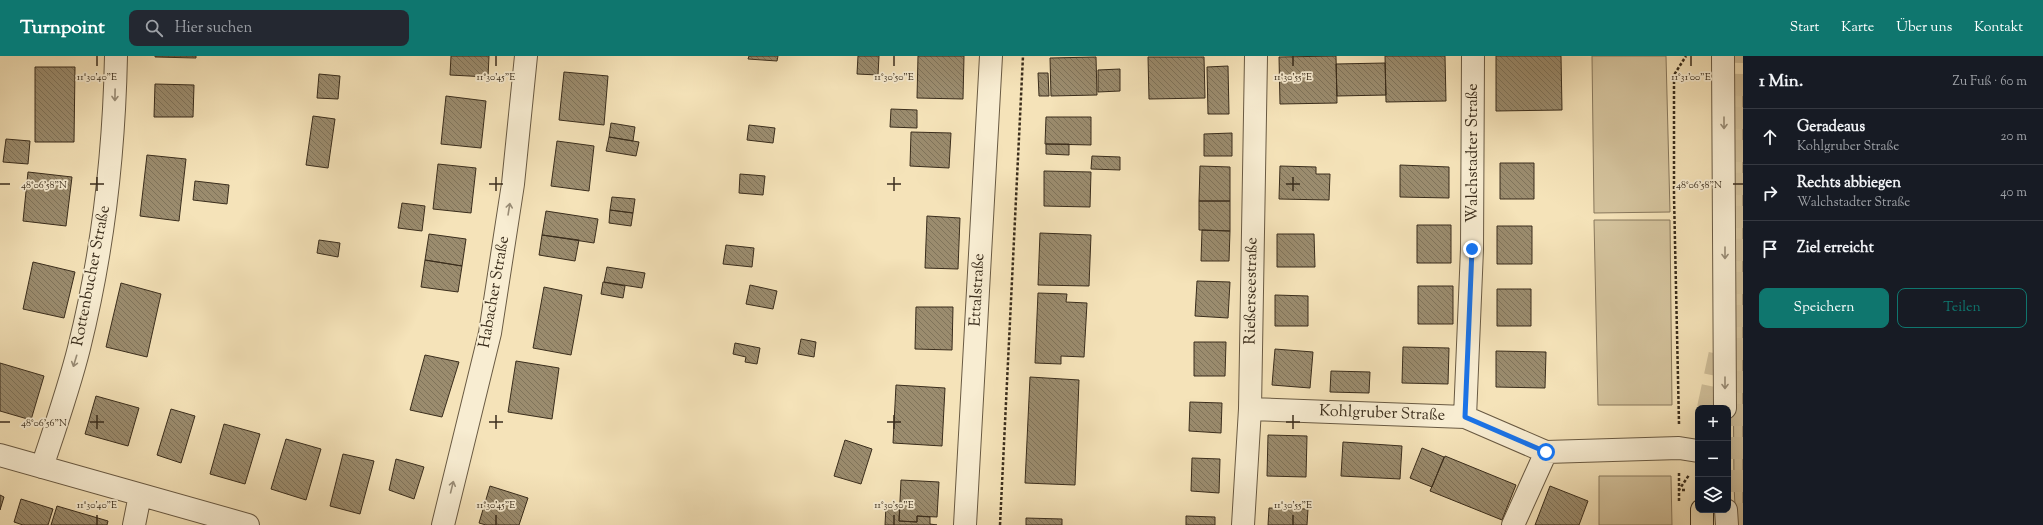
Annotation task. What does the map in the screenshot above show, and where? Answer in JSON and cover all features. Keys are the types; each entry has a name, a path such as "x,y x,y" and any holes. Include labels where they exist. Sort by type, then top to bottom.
{"highway":[{"path":"1702,513 1702,525"}],"street":[{"name":"Rottenbucher Straße","path":"42,467 79,348 103,228 114,121 116,56"},
{"name":"Habacher Straße","path":"443,525 490,333 513,184 526,56"},
{"name":"Ettalstraße","path":"965,525 991,56"},
{"name":"Rießerseestraße","path":"1243,525 1250,409 1256,56"},
{"name":"Walchstadter Straße","path":"1465,417 1472,249 1473,56"},
{"path":"1723,56 1725,405"},
{"name":"Kohlgruber Straße","path":"1250,409 1465,417 1546,452 1689,449"},
{"path":"1513,525 1546,452"},
{"path":"0,456 248,525"},
{"path":"134,525 140,495"},
{"path":"1726,513 1727,525"}],"path":[{"path":"1000,525 1023,56"},
{"path":"1686,56 1674,76 1674,196 1689,449 1679,490 1692,490"}],"shaded area":[{"path":"1592,56 1666,56 1670,212 1594,213"},
{"path":"1731,79 1743,79 1743,525 1736,525 1734,486"},
{"path":"1594,220 1670,220 1672,405 1598,405"},
{"path":"1599,476 1671,476 1672,525 1599,525"}],"building":[{"path":"196,56 196,58 155,57"},
{"path":"451,56 489,56 488,77 450,75"},
{"path":"749,56 778,56 777,61 748,59"},
{"path":"858,56 879,56 878,75 857,74"},
{"path":"918,56 964,56 963,99 917,98"},
{"path":"1336,56 1337,103 1280,104 1279,57"},
{"path":"1385,56 1445,56 1446,101 1386,102"},
{"path":"1496,56 1561,56 1562,110 1496,111"},
{"path":"1096,57 1097,95 1051,96 1050,58"},
{"path":"1148,57 1204,57 1205,98 1149,99"},
{"path":"1385,63 1386,95 1337,96 1336,64"},
{"path":"1228,66 1229,114 1208,114 1207,67"},
{"path":"35,67 75,67 74,142 35,142"},
{"path":"1120,69 1120,91 1098,92 1098,70"},
{"path":"564,72 608,76 604,125 559,120"},
{"path":"1038,73 1048,73 1049,96 1039,96"},
{"path":"319,74 340,76 338,99 317,98"},
{"path":"155,84 194,85 193,117 154,117"},
{"path":"446,96 486,101 481,148 441,144"},
{"path":"891,109 917,110 917,128 890,127"},
{"path":"313,116 335,119 328,168 306,165"},
{"path":"1046,117 1091,117 1091,145 1045,144"},
{"path":"611,123 635,127 633,141 609,137"},
{"path":"749,125 775,128 773,143 747,140"},
{"path":"911,132 951,133 949,168 910,166"},
{"path":"1232,133 1232,156 1204,156 1204,134"},
{"path":"609,137 639,142 636,156 606,151"},
{"path":"6,139 30,141 28,164 3,162"},
{"path":"557,141 594,146 589,191 551,186"},
{"path":"1046,144 1069,144 1069,155 1046,154"},
{"path":"147,155 186,159 179,221 140,216"},
{"path":"1092,156 1120,157 1120,170 1091,169"},
{"path":"1500,163 1534,163 1534,199 1500,199"},
{"path":"438,164 476,168 471,213 433,209"},
{"path":"1400,165 1449,167 1449,198 1400,197"},
{"path":"1200,166 1230,167 1230,201 1199,201"},
{"path":"1280,166 1316,167 1316,174 1330,174 1329,200 1279,199"},
{"path":"1044,171 1091,172 1090,207 1044,206"},
{"path":"28,172 72,177 66,226 23,221"},
{"path":"740,174 765,176 763,195 739,193"},
{"path":"195,181 229,185 227,204 193,200"},
{"path":"612,197 635,199 633,213 610,210"},
{"path":"1199,201 1230,201 1230,231 1199,230"},
{"path":"402,203 425,206 422,231 398,228"},
{"path":"610,210 633,213 631,226 609,223"},
{"path":"546,211 598,219 594,243 542,235"},
{"path":"927,216 960,218 958,269 925,268"},
{"path":"1417,225 1451,225 1451,263 1417,263"},
{"path":"1497,226 1532,226 1532,264 1497,264"},
{"path":"1202,230 1230,231 1229,261 1201,261"},
{"path":"1040,233 1091,235 1089,286 1038,285"},
{"path":"429,234 466,239 462,266 425,260"},
{"path":"1277,234 1314,234 1315,267 1277,267"},
{"path":"542,235 579,240 575,261 539,255"},
{"path":"319,240 340,243 338,257 317,253"},
{"path":"726,245 754,248 752,267 723,264"},
{"path":"425,260 462,266 458,292 421,287"},
{"path":"33,262 75,272 64,318 23,309"},
{"path":"607,267 645,273 642,288 604,282"},
{"path":"1197,281 1230,282 1228,318 1195,316"},
{"path":"603,282 625,286 623,298 601,294"},
{"path":"121,283 161,294 147,357 106,347"},
{"path":"750,285 777,291 773,309 746,304"},
{"path":"1418,286 1453,286 1453,324 1418,324"},
{"path":"544,287 582,295 571,355 533,348"},
{"path":"1497,289 1531,289 1531,326 1497,326"},
{"path":"1038,293 1067,294 1066,302 1087,303 1084,357 1061,356 1061,364 1035,363"},
{"path":"1275,295 1308,296 1308,326 1275,326"},
{"path":"916,307 953,307 952,350 915,349"},
{"path":"801,339 816,342 814,357 798,354"},
{"path":"1194,342 1226,342 1225,376 1194,376"},
{"path":"735,343 760,348 757,364 745,362 746,357 733,354"},
{"path":"1403,347 1449,348 1448,384 1402,383"},
{"path":"1275,349 1313,352 1310,388 1272,385"},
{"path":"1496,351 1546,352 1545,388 1496,387"},
{"path":"425,355 459,362 442,417 410,410"},
{"path":"516,361 559,368 552,419 508,412"},
{"path":"0,363 44,376 31,420 0,411"},
{"path":"1331,371 1370,372 1369,393 1330,392"},
{"path":"1030,377 1079,380 1075,485 1025,483"},
{"path":"896,385 945,388 942,446 893,443"},
{"path":"96,396 139,408 128,446 85,434"},
{"path":"1190,402 1222,403 1221,433 1189,431"},
{"path":"171,409 195,416 181,463 157,455"},
{"path":"224,424 260,434 245,484 210,474"},
{"path":"1268,435 1307,436 1306,477 1267,476"},
{"path":"286,439 321,449 306,500 271,489"},
{"path":"845,440 872,449 861,484 834,476"},
{"path":"1343,442 1402,446 1400,479 1341,476"},
{"path":"1422,448 1444,457 1432,487 1410,478"},
{"path":"343,454 374,461 360,514 330,506"},
{"path":"1445,456 1516,485 1502,520 1430,491"},
{"path":"1192,458 1220,459 1219,493 1191,491"},
{"path":"396,459 424,467 414,499 389,490"},
{"path":"901,480 939,482 937,517 917,516 917,522 899,521"},
{"path":"490,486 528,498 519,525 486,525 479,523"},
{"path":"1550,486 1588,501 1579,525 1535,525"},
{"path":"0,495 4,497 0,510"},
{"path":"21,499 53,509 48,525 23,525 14,522"},
{"path":"57,506 108,521 107,525 51,525"},
{"path":"886,506 900,506 899,521 917,522 917,516 930,517 930,524 937,525 885,525"},
{"path":"1269,508 1308,509 1307,525 1268,525"},
{"path":"1186,516 1215,517 1215,525 1186,525"},
{"path":"1026,518 1062,519 1062,525 1026,525"}],"tunnel":[{"path":"1739,525 1738,270 1743,56"},
{"path":"1709,405 1720,352"}],"route":[{"path":"1472,249 1465,417 1546,452"}]}
